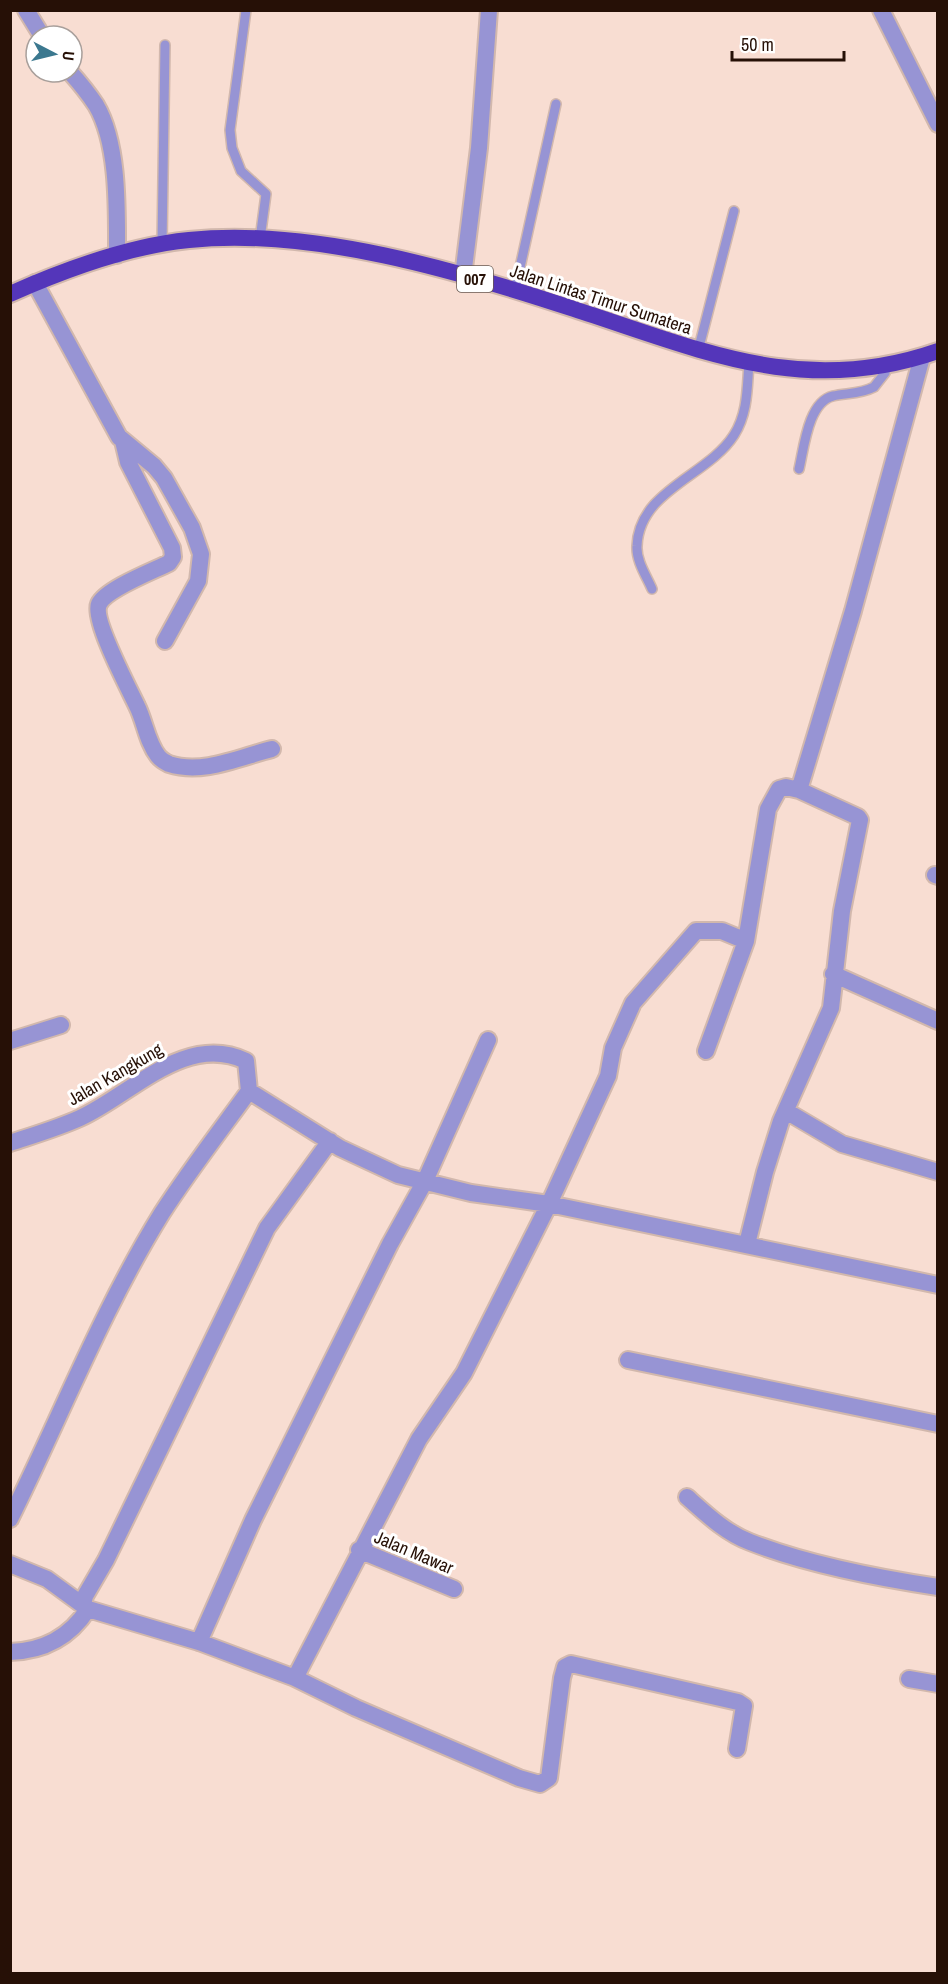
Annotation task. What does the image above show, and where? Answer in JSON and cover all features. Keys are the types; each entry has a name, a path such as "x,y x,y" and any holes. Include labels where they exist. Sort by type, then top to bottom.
{"highway":[{"name":"Jalan Lintas Timur Sumatera","path":"10,294 34,283 117,255 162,244 216,238 260,239 335,246 463,276 515,290 698,351 749,363 825,373 880,367 930,354"}],"street":[{"path":"26,10 35,24"},
{"path":"463,276 479,148 489,10"},
{"path":"881,10 938,124"},
{"path":"79,84 96,105 104,125 117,186 117,255"},
{"path":"34,283 123,441 128,462 172,548 173,557 170,563 110,592 99,604 98,612 157,756 165,762 200,767 220,764 272,749"},
{"path":"799,790 930,354"},
{"path":"123,441 154,466 164,478 192,528 201,554 198,581 165,641"},
{"path":"706,1051 746,941 768,809 779,789 786,787 799,790 860,820 842,911 833,974 831,1008 786,1111 765,1172 747,1244"},
{"path":"295,1678 359,1550 419,1439 464,1373 549,1204 608,1076 613,1048 633,1003 696,931 722,931 746,941"},
{"path":"833,974 938,1021"},
{"path":"10,1041 61,1025"},
{"path":"199,1642 263,1500 390,1244 425,1181 488,1040"},
{"name":"Jalan Kangkung","path":"10,1143 80,1118 119,1097 157,1071 194,1055 217,1053 246,1061 249,1090"},
{"path":"10,1519 78,1370 124,1282 163,1213 249,1090 363,1161 398,1175 471,1193 549,1204 938,1286"},
{"path":"786,1111 842,1144 938,1172"},
{"path":"10,1652 30,1651 56,1641 81,1620 86,1607 85,1596 106,1560 267,1228 330,1141"},
{"path":"628,1360 938,1424"},
{"path":"687,1497 724,1528 749,1542 893,1581 938,1587"},
{"name":"Jalan Mawar","path":"359,1550 454,1589"},
{"path":"10,1564 48,1579 86,1607 199,1642 295,1678 356,1708 519,1778 540,1784 549,1778 562,1678 565,1667 571,1664 738,1702 744,1706 745,1712 737,1749"},
{"path":"909,1679 938,1684"}],"lane":[{"path":"246,10 230,130 232,148 241,171 266,194 260,239"},
{"path":"162,244 165,45"},
{"path":"515,290 556,104"},
{"path":"698,351 734,211"},
{"path":"652,589 639,558 637,546 647,514 666,494 720,452 733,436 746,404 749,363"},
{"path":"799,469 813,417 821,403 830,397 874,387 885,373 880,367"}]}
